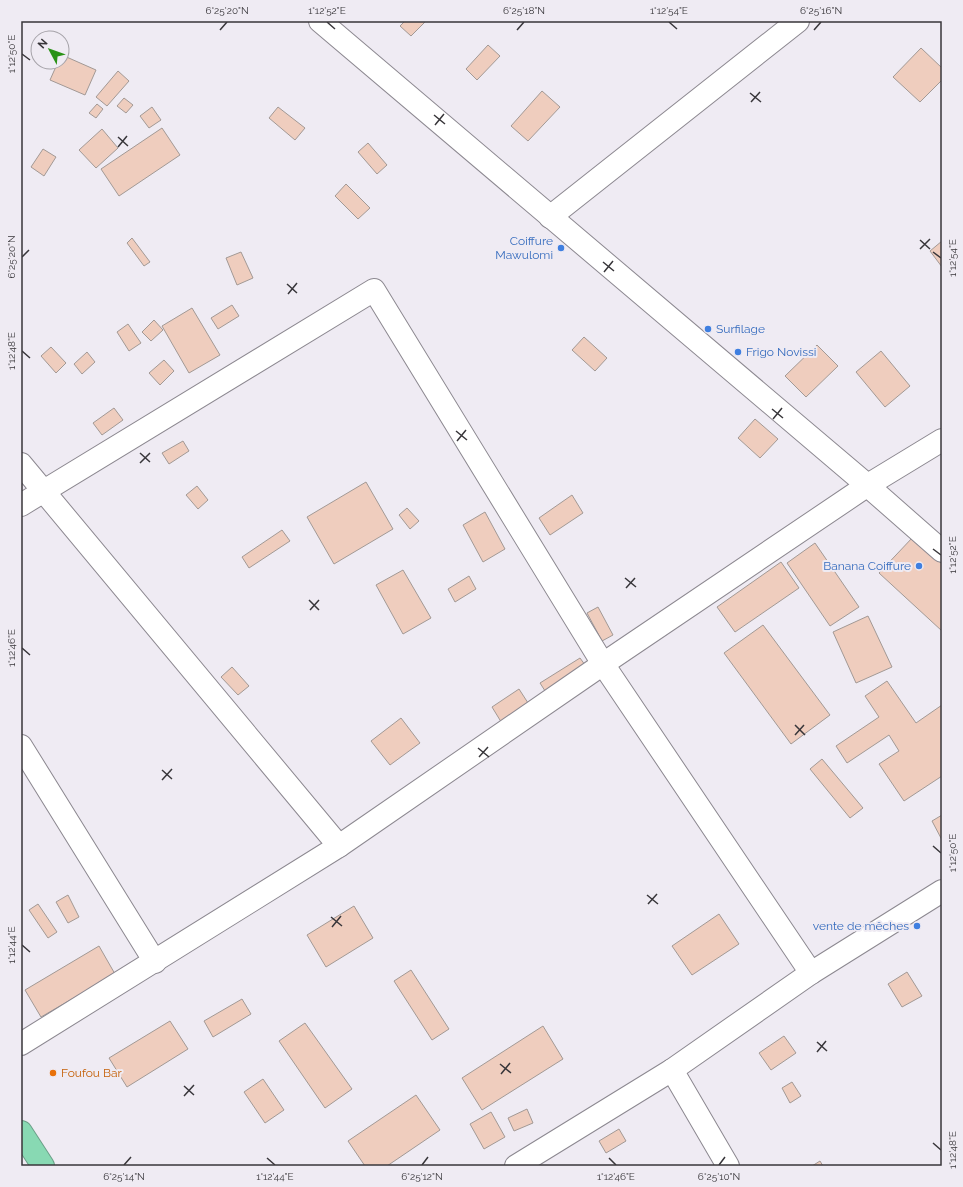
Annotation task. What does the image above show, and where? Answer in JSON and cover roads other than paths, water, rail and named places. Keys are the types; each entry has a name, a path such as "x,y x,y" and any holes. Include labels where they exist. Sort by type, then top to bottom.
{"highway":[{"path":"21,1132 43,1166"}],"street":[{"path":"320,21 868,485 942,551"},
{"path":"550,217 798,21"},
{"path":"21,504 374,290 603,664 811,973"},
{"path":"21,1044 155,962 339,846 603,664 868,485 942,440"},
{"path":"21,464 339,846"},
{"path":"21,746 155,962"},
{"path":"516,1166 672,1070 811,973 942,891"},
{"path":"672,1070 728,1166"}],"place":[{"name":"Coiffure Mawulomi","path":"561,248"},
{"name":"Surfilage","path":"708,329"},
{"name":"Frigo Novissi","path":"738,352"},
{"name":"Banana Coiffure","path":"919,566"},
{"name":"vente de mêches","path":"917,926"},
{"name":"Foufou Bar","path":"53,1073"}]}
